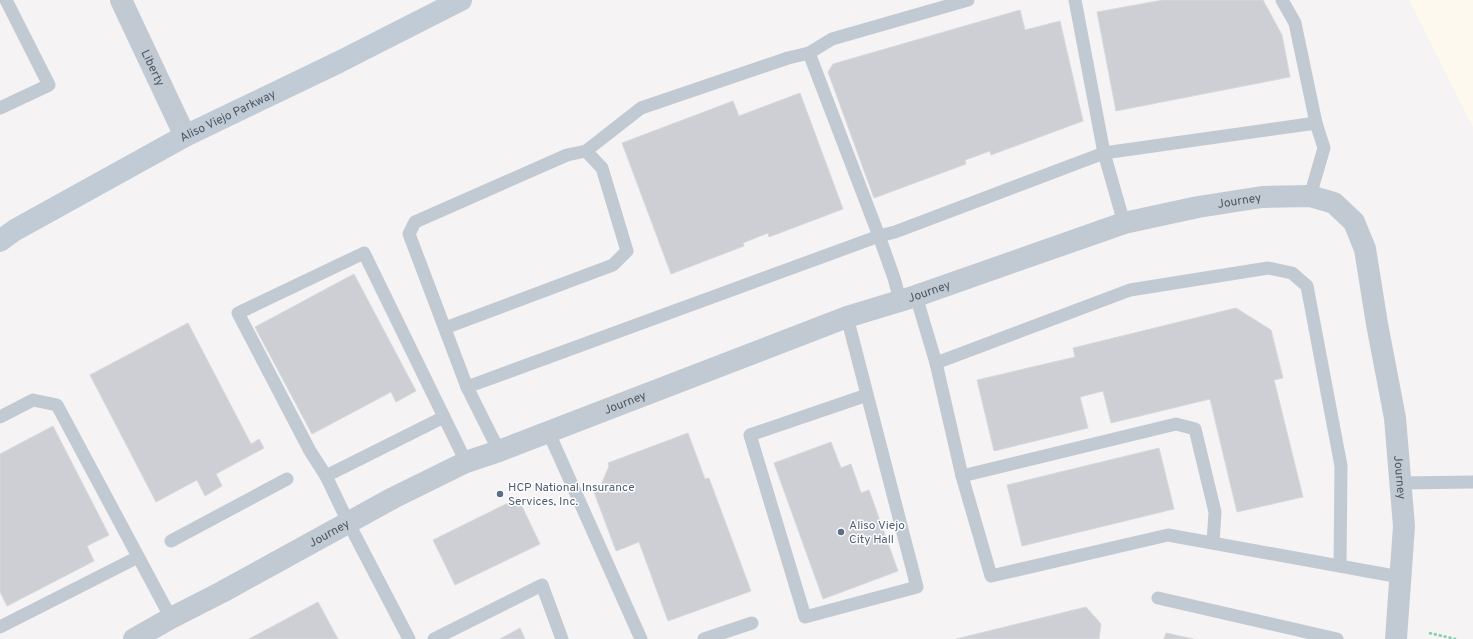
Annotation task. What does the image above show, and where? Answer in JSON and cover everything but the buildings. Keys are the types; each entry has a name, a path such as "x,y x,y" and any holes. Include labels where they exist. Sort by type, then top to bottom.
{"main road":[{"name":"Aliso Viejo Parkway","path":"0,241 15,230 185,136 339,62 461,0"}],"street":[{"name":"Liberty","path":"121,0 185,136"},
{"name":"Journey","path":"134,639 393,498 466,462 499,451 847,317 908,298 1124,223 1262,197 1310,196 1334,203 1354,222 1365,249 1377,324 1395,418 1404,526 1396,639"}],"lane":[{"path":"0,107 49,85 6,0"},
{"path":"499,451 467,387 409,234 415,222 567,155 586,151 641,108 788,58 809,53 832,39 968,0"},
{"path":"1075,0 1104,153 1124,223"},
{"path":"1282,0 1295,23 1316,123 1324,148 1310,196"},
{"path":"809,53 894,278 908,298 936,363 962,476 991,576 1168,535 1400,577"},
{"path":"467,387 879,236 894,232 1104,153 1316,123"},
{"path":"445,328 613,264 627,251 602,168 586,151"},
{"path":"409,639 348,522 326,476 310,451 238,313 364,253 466,462"},
{"path":"936,363 1130,290 1268,268 1292,273 1307,286 1341,466 1340,566"},
{"path":"847,317 917,587 806,617 750,435 867,395"},
{"path":"0,417 33,400 57,405 171,618"},
{"path":"326,476 444,417"},
{"path":"962,476 1176,424 1195,429 1215,512 1213,543"},
{"path":"548,431 641,639"},
{"path":"171,541 287,479"},
{"path":"1400,483 1473,482"},
{"path":"0,627 138,557"},
{"path":"434,639 542,585 562,639"},
{"path":"1158,598 1337,639"},
{"path":"704,639 752,623"}],"path":[{"path":"1429,633 1456,639"}],"shaded area":[{"path":"1409,0 1473,0 1473,128"}],"place":[{"name":"HCP National Insurance Services, Inc.","path":"500,494"},
{"name":"Aliso Viejo City Hall","path":"841,532"}]}
